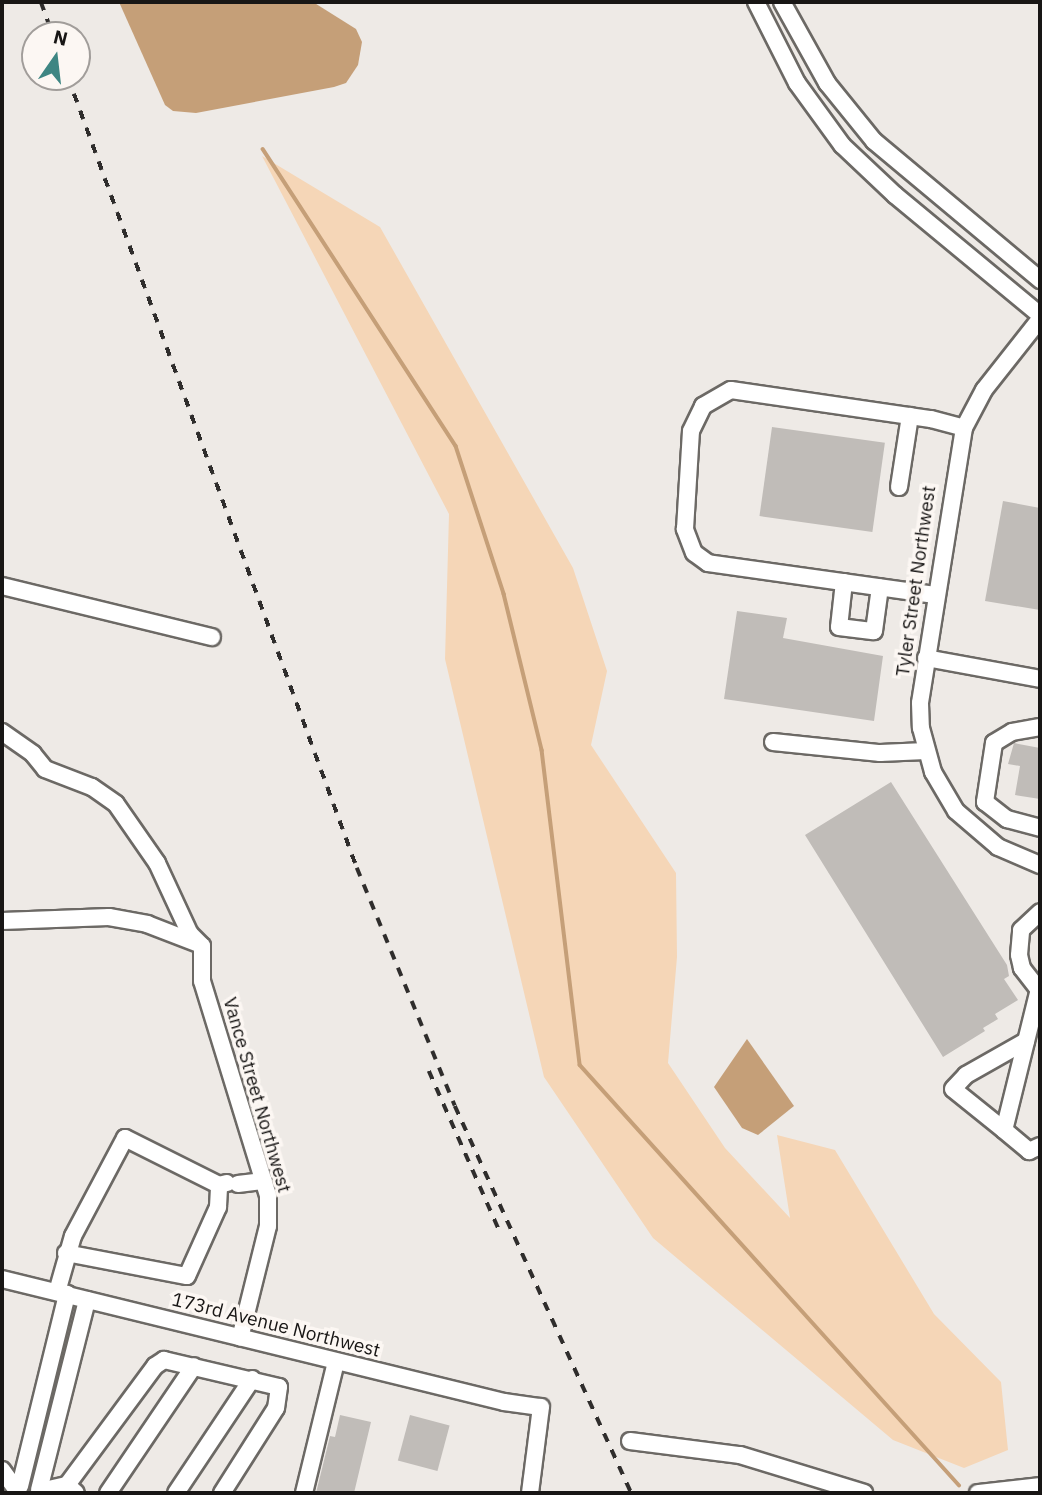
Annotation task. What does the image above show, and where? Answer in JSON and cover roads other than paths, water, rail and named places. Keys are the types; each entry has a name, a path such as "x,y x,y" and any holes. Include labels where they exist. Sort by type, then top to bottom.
{"street":[{"path":"756,2 797,83 842,145 895,195 1040,317"},
{"path":"782,2 827,83 874,141 1040,281"},
{"name":"Tyler Street Northwest","path":"1040,317 984,390 964,428 935,595 920,703 926,751 956,811 998,847 1040,865"},
{"path":"935,595 708,563 694,552 685,530 691,431 704,406 732,390 910,416 964,428"},
{"path":"899,487 910,416"},
{"path":"844,582 839,627 874,631 880,587"},
{"path":"2,586 212,637"},
{"path":"926,658 1040,679"},
{"path":"1040,727 1012,732 994,743 985,802 1007,819 1040,828"},
{"path":"2,732 33,754 45,769 92,788 116,804 157,863 190,934 202,946"},
{"path":"773,742 880,753 926,751"},
{"path":"1004,1130 1040,987 1022,968 1019,956 1021,930 1040,912"},
{"path":"2,921 120,919 147,924 202,946"},
{"name":"Vance Street Northwest","path":"202,946 202,981 264,1181 268,1226 240,1338"},
{"path":"1026,1041 966,1074 953,1088 1029,1151 1040,1146"},
{"path":"16,1489 62,1293 66,1253 125,1138 228,1184 264,1181"},
{"path":"66,1253 187,1276 228,1184"},
{"name":"173rd Avenue Northwest","path":"2,1279 336,1362 541,1407 530,1493"},
{"path":"40,1491 87,1300"},
{"path":"2,1470 16,1489 71,1489 155,1366 164,1360 279,1387 280,1401 222,1493"},
{"path":"304,1493 336,1362"},
{"path":"108,1493 194,1366"},
{"path":"176,1493 252,1379"},
{"path":"630,1441 740,1455 864,1493"},
{"path":"978,1493 1040,1486"}],"waterway":[{"path":"263,149 456,446 504,594 542,750 580,1065 959,1485"}],"railway":[{"path":"41,2 48,21"},
{"path":"73,91 357,868 455,1106 631,1493"},
{"path":"429,1071 501,1234"}]}
